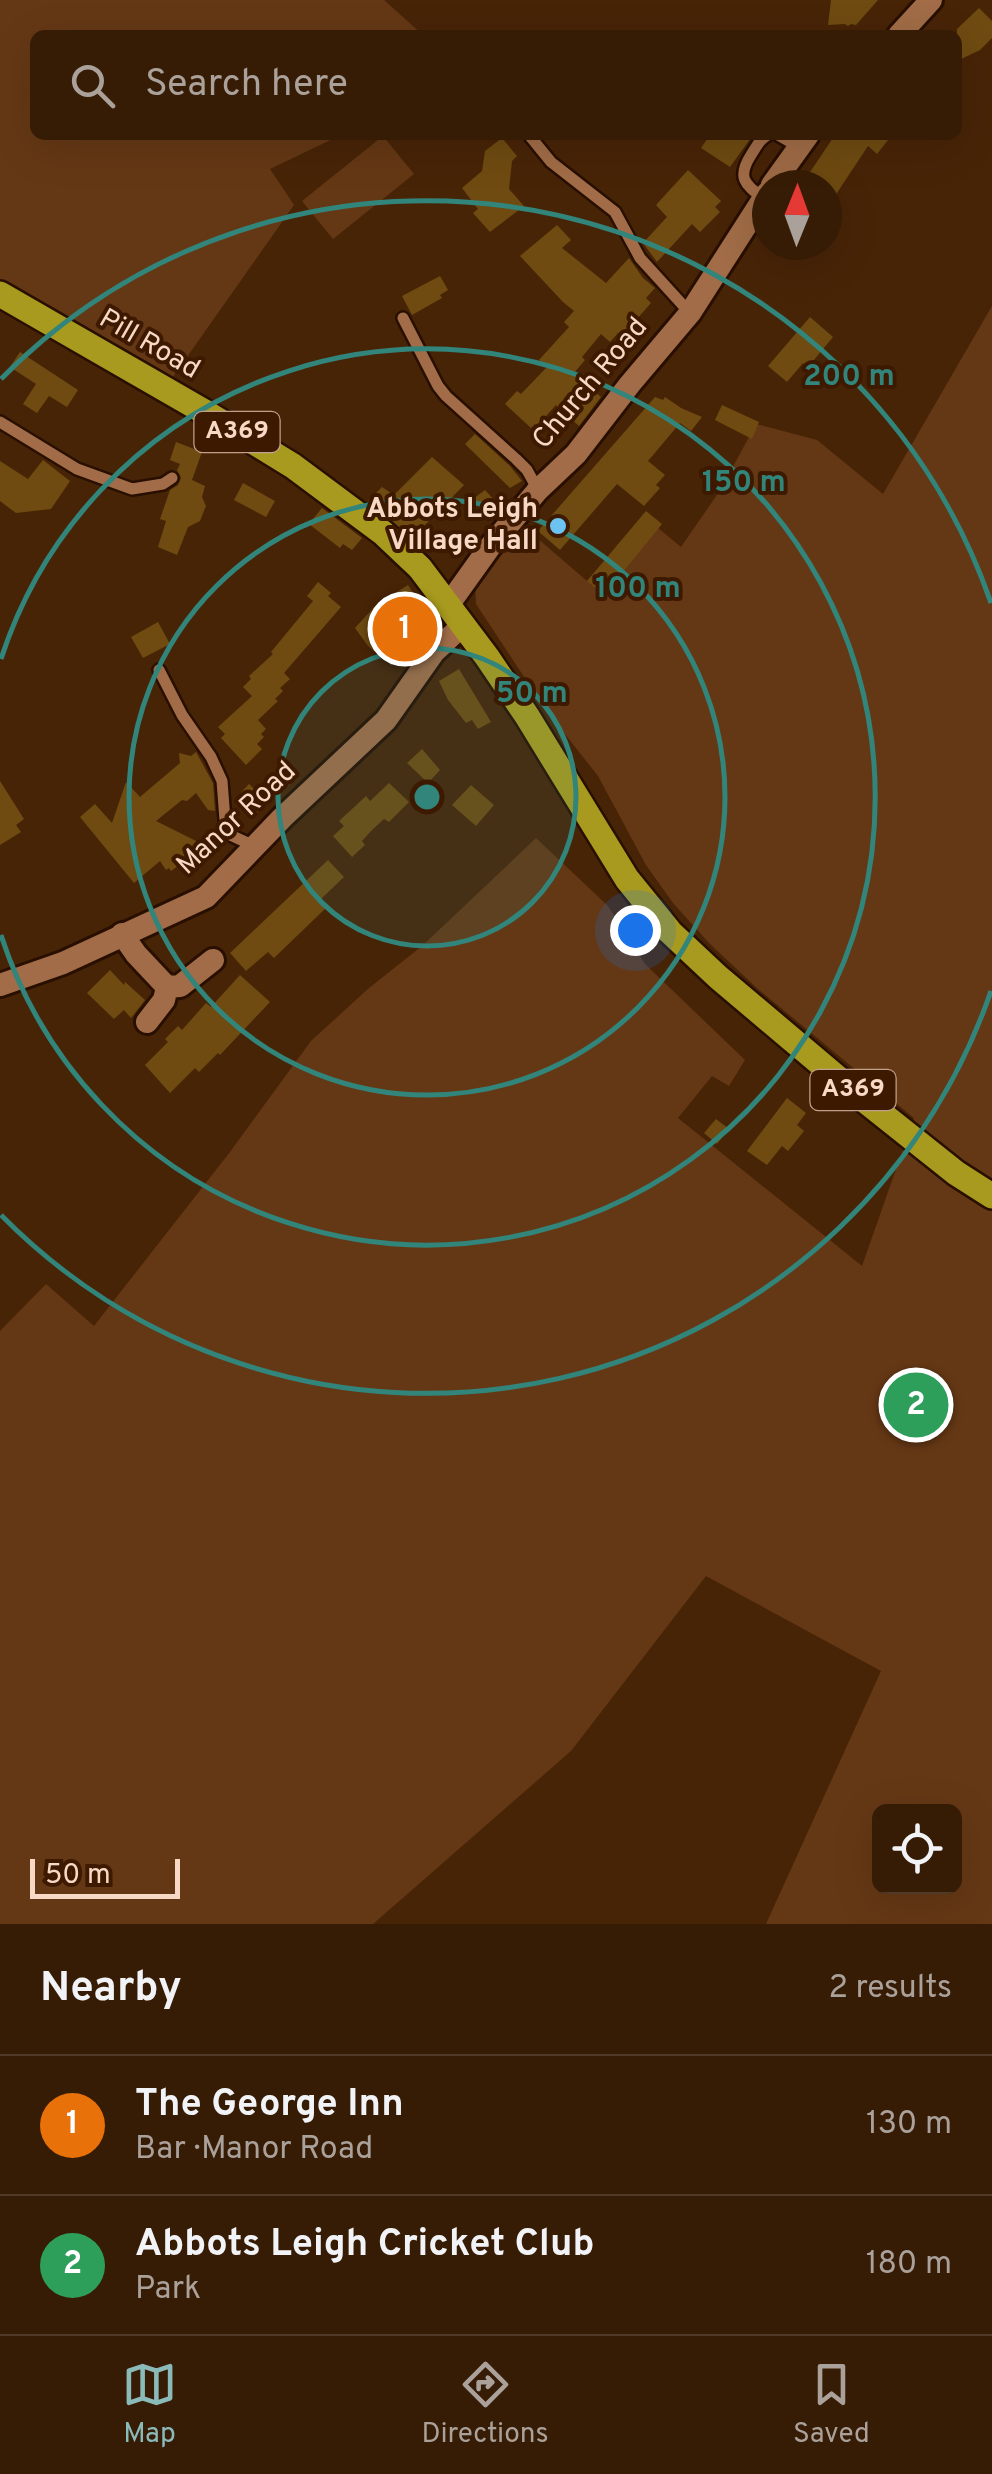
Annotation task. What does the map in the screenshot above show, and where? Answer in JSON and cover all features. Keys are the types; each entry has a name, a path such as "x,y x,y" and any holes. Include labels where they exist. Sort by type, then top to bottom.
{"main road":[{"name":"Pill Road","path":"0,294 293,466 382,533 393,551 420,568 456,614"},
{"name":"A369","path":"456,614 526,716 627,879 670,932 853,1090 956,1173 992,1196"}],"street":[{"path":"903,30 931,0"},
{"name":"Church Road","path":"784,170 804,141"},
{"name":"Church Road","path":"456,614 489,548 538,490 576,454 690,313 752,217"},
{"name":"Manor Road","path":"0,985 63,963 206,897 386,720 456,614"},
{"path":"122,934 168,987"},
{"path":"168,987 180,986 213,960"},
{"path":"147,1022 164,1000 168,987"}],"lane":[{"path":"534,140 551,162 614,212 640,258 690,313"},
{"path":"752,183 744,179 743,168 760,140"},
{"path":"403,318 438,386 527,470 538,490"},
{"path":"0,422 77,469 132,489 163,484 172,478"},
{"path":"159,670 182,714 212,757 222,781 226,832 254,847"}],"shaded area":[{"path":"0,0 384,0 417,30 30,30 30,140 331,140 270,169 294,205 170,381 0,280"},
{"path":"378,140 386,140 414,174 333,239 302,201"},
{"path":"992,306 992,1924 766,1924 881,1671 706,1576 571,1751 373,1924 0,1924 0,1331 46,1284 94,1326 311,1041 422,946 536,838 608,906 645,964 745,1060 729,1086 712,1076 678,1118 862,1266 914,1118 758,989 673,903 646,865 598,776 546,710 476,604 475,582 522,525 587,581 658,528 681,547 721,489 756,424 817,440 883,494"}],"building":[{"path":"831,0 878,0 856,25 848,26 828,25"},
{"path":"979,8 992,21 992,38 980,50 962,59 962,30 957,29"},
{"path":"504,140 517,156 512,161 509,189 524,206 490,232 473,213 478,209 462,188 482,171 485,151"},
{"path":"707,140 749,140 730,167 701,148"},
{"path":"832,140 888,140 877,154 868,146 842,185 842,170 811,170"},
{"path":"688,170 721,201 715,207 720,212 700,232 692,224 657,262 643,243 667,217 656,205"},
{"path":"557,225 571,240 562,248 606,283 629,258 655,288 646,298 651,303 622,336 618,333 610,342 601,334 582,357 585,360 574,373 601,397 579,426 556,405 531,428 505,404 517,391 521,394 547,367 539,360 569,327 564,322 574,311 520,256"},
{"path":"440,276 448,290 440,295 442,298 412,315 402,296"},
{"path":"810,317 833,337 808,367 803,363 787,382 768,366"},
{"path":"20,352 78,390 67,407 49,396 37,413 23,404 36,384 10,367"},
{"path":"655,397 665,397 702,417 691,431 680,423 648,461 665,475 656,485 660,488 644,506 617,484 560,550 538,531"},
{"path":"722,405 759,422 752,439 715,420"},
{"path":"475,434 522,481 510,488 465,444"},
{"path":"176,442 202,452 192,480 205,486 202,497 206,506 200,521 188,527 177,555 158,547 166,521 160,519 170,490 181,478 177,470 180,464 170,460"},
{"path":"432,457 464,485 412,538 368,501 382,487 394,495"},
{"path":"43,460 70,481 51,509 16,513 0,501 0,461 28,479"},
{"path":"243,483 275,501 266,517 234,500"},
{"path":"485,490 496,502 483,512 473,499"},
{"path":"322,508 362,538 352,550 343,544 340,548 309,524"},
{"path":"646,511 662,524 604,595 587,581"},
{"path":"318,582 341,607 284,673 290,679 280,688 283,691 275,699 278,701 258,720 266,729 257,744 262,749 246,765 221,738 225,734 218,727 252,696 243,687 251,679 249,676 273,654 313,601 307,596"},
{"path":"408,585 432,622 403,642 402,656 391,665 368,646 355,628 376,605"},
{"path":"158,622 170,644 143,658 131,637"},
{"path":"459,669 491,722 478,729 472,720 466,723 439,681"},
{"path":"422,749 440,770 428,783 407,763"},
{"path":"196,752 213,783 215,811 208,810 196,793 156,821 200,843 197,851 171,871 160,861 134,883 80,817 95,804 112,823 126,782 140,797 180,763 179,753 191,756"},
{"path":"0,781 24,819 16,825 21,832 0,845"},
{"path":"389,783 409,802 389,822 384,819 372,830 362,841 365,845 352,857 333,836 344,826 339,821 366,796 370,801"},
{"path":"249,784 268,802 252,818 234,800"},
{"path":"471,785 494,805 476,826 452,805"},
{"path":"328,860 344,877 321,899 328,906 274,958 268,952 246,971 230,953"},
{"path":"110,970 145,1000 131,1018 124,1010 114,1019 87,993"},
{"path":"240,975 270,1002 220,1055 199,1072 195,1068 170,1093 145,1065 178,1026 182,1030 206,1003 211,1007"},
{"path":"787,1098 806,1113 797,1125 804,1131 788,1151 782,1146 767,1165 747,1151"},
{"path":"716,1119 729,1129 717,1144 704,1133"}],"place":[{"name":"Abbots Leigh Village Hall","path":"558,526"},
{"name":"The George Inn","path":"405,629"},
{"name":"Abbots Leigh Cricket Club","path":"916,1405"}]}
